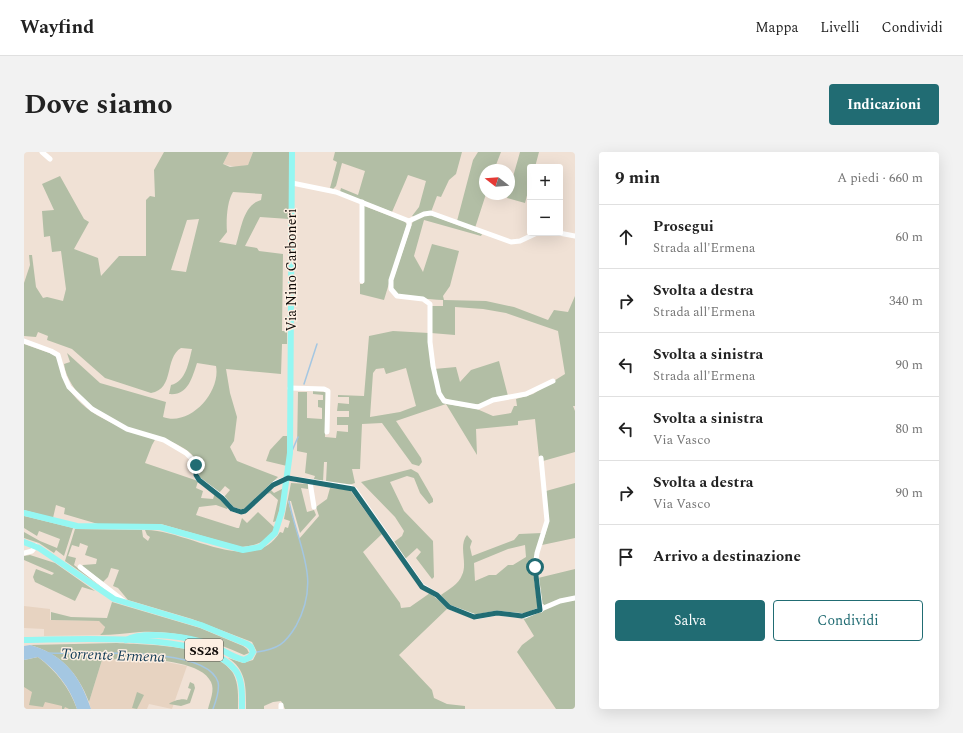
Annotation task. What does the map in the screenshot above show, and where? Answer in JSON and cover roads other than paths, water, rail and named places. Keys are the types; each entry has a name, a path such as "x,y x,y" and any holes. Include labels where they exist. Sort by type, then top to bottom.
{"main road":[{"name":"Via Nino Carboneri","path":"24,513 77,526 160,527 236,549 251,550 264,545 276,531 288,478 290,453 292,152"},
{"path":"24,542 36,546 105,594 126,603 215,631 247,644 253,652 250,657 244,660 206,643 184,638 139,635 126,640"},
{"name":"SS28","path":"24,640 126,640 189,646 206,651 232,666 239,676 242,709"}],"street":[{"path":"42,152 50,159"},
{"path":"292,183 333,192 409,221 426,214 432,214 493,237 512,242 520,241 531,236"},
{"path":"362,202 362,281"},
{"path":"409,221 390,287 397,296 423,299 430,304 430,342 432,366 441,398 449,403 478,407 492,400 526,394 553,381"},
{"path":"563,234 575,236"},
{"path":"24,341 54,351 58,355 64,376 70,387 92,409 122,427 161,438 186,453 196,463 196,474 198,479 222,498 232,509 241,512 245,511 273,485 288,478 353,489 422,586 437,595 449,607 476,618 497,613 522,616 560,601 575,598"},
{"path":"290,388 324,389 328,391 327,432"},
{"path":"540,610 535,567 538,550 547,521 541,458"},
{"path":"310,482 314,507"},
{"path":"24,553 32,551 36,546"},
{"path":"80,567 126,603"}],"water":[{"path":"30,645 53,655 70,668 82,686 91,709 77,709 62,680 38,657 24,660 24,646"}],"waterway":[{"path":"304,384 317,344"},
{"path":"292,451 298,437"},
{"path":"257,652 280,645 296,626 304,609 308,578 306,563 289,501"},
{"name":"Torrente Ermena","path":"49,653 141,654 168,657 191,662 209,670 218,682 218,692 213,709"}]}
